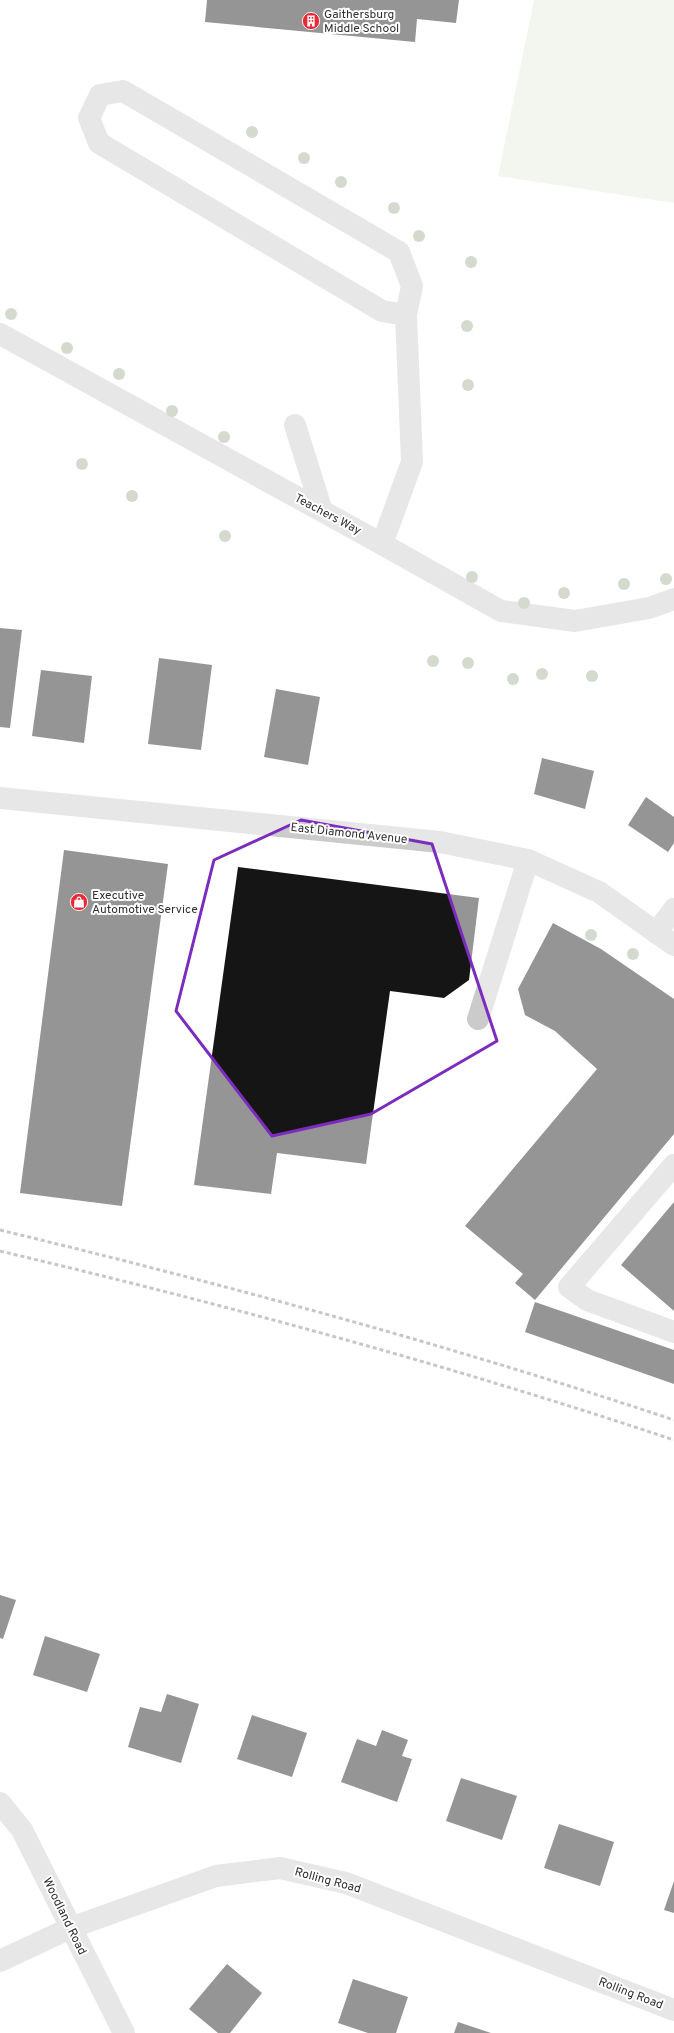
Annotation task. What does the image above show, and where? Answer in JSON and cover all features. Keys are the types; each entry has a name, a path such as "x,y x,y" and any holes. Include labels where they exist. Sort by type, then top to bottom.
{"street":[{"path":"382,544 412,462 406,315 412,286 399,252 123,91 100,95 89,118 98,143 382,311 406,315"},
{"name":"Teachers Way","path":"0,334 501,611 575,621 649,608 674,599"},
{"path":"295,425 322,511"},
{"name":"East Diamond Avenue","path":"0,798 440,842 528,860 599,892 674,945"},
{"path":"478,1019 528,860"},
{"path":"656,933 674,908"},
{"path":"674,1165 569,1287 586,1300 674,1332"},
{"name":"Woodland Road","path":"0,1803 22,1830 124,2033"},
{"name":"Rolling Road","path":"0,1961 70,1928 216,1876 280,1868 346,1883 674,2010"}],"highlighted area":[{"path":"301,820 432,844 497,1041 371,1114 272,1136 176,1011 214,860"}],"green space":[{"path":"534,0 674,0 674,203 498,176"}],"building":[{"name":"Gaithersburg Middle School","path":"207,0 459,0 456,23 417,19 415,42 205,22"},
{"path":"0,628 22,630 10,728 0,727"},
{"path":"159,658 212,665 201,750 148,744"},
{"path":"41,670 92,676 84,743 32,736"},
{"path":"276,689 320,697 308,765 264,757"},
{"path":"542,758 594,771 585,809 534,794"},
{"path":"646,797 674,817 674,843 668,852 628,825"},
{"path":"64,850 168,864 122,1206 20,1193"},
{"path":"238,867 479,898 469,980 444,998 390,991 366,1164 277,1153 271,1194 194,1185"},
{"path":"553,923 601,949 674,999 674,1134 535,1300 515,1283 523,1274 465,1226 597,1069 555,1031 525,1015 518,989"},
{"path":"674,1202 674,1311 621,1265"},
{"path":"535,1302 674,1350 674,1384 525,1332"},
{"path":"0,1595 16,1600 3,1639 0,1638"},
{"path":"45,1636 100,1654 87,1692 33,1675"},
{"path":"167,1694 199,1704 181,1763 128,1747 140,1707 161,1712"},
{"path":"252,1715 307,1733 292,1777 237,1759"},
{"path":"382,1730 408,1740 402,1756 412,1759 397,1802 341,1782 357,1739 376,1746"},
{"path":"461,1778 517,1796 502,1840 446,1821"},
{"path":"559,1824 614,1842 600,1886 544,1868"},
{"path":"674,1881 674,1913 664,1910"},
{"path":"227,1964 262,1993 230,2033 218,2033 189,2009"},
{"path":"353,1979 408,1997 396,2033 368,2033 338,2023"},
{"path":"458,2022 491,2033 454,2033"}],"railway":[{"path":"0,1230 170,1272 339,1318 507,1367 674,1420"},
{"path":"0,1251 170,1293 339,1338 507,1387 674,1440"}],"place":[{"name":"Gaithersburg Middle School","path":"311,21"},
{"name":"Executive Automotive Service","path":"79,902"}]}
